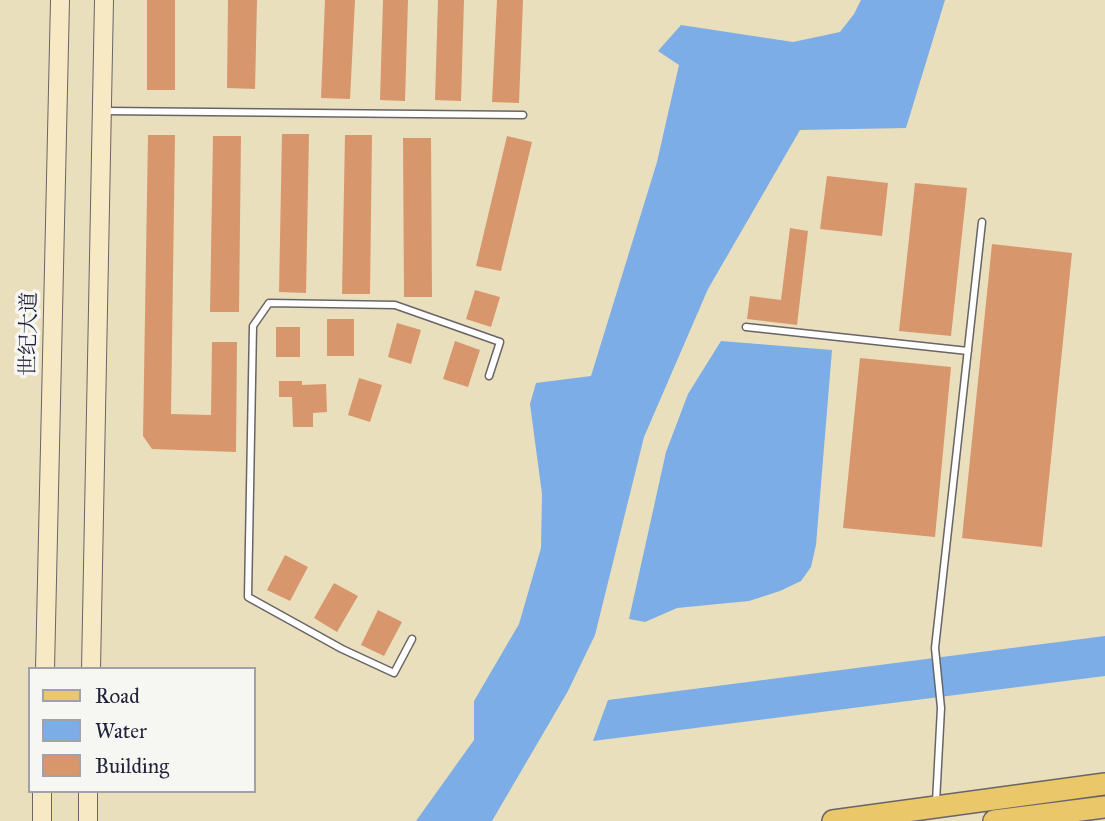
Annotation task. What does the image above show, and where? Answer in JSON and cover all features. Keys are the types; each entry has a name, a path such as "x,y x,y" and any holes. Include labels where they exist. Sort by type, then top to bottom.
{"main road":[{"name":"世纪大道","path":"45,667 60,0"},
{"path":"91,667 104,0"},
{"path":"833,821 1105,784"},
{"path":"42,793 42,821"},
{"path":"88,793 88,821"},
{"path":"994,821 1105,807"}],"lane":[{"path":"102,111 523,115"},
{"path":"935,806 941,708 935,648 982,222"},
{"path":"412,639 394,673 342,649 248,597 253,326 269,303 395,305 500,342 489,376"},
{"path":"746,327 968,351"}],"water":[{"path":"861,0 945,0 906,128 800,130 708,289 644,437 595,635 568,691 492,821 416,821 474,740 474,701 519,624 541,548 542,494 530,404 536,383 591,376 657,162 679,65 658,51 681,25 793,42 840,32"},
{"path":"721,341 832,350 816,545 811,567 801,581 749,601 677,608 645,622 629,619 666,452 688,394"},
{"path":"1105,636 1105,676 593,741 608,700"}],"building":[{"path":"147,0 175,0 175,90 147,90"},
{"path":"228,0 257,0 255,89 227,88"},
{"path":"325,0 355,0 350,99 321,98"},
{"path":"383,0 408,0 405,101 380,100"},
{"path":"438,0 464,0 461,101 435,100"},
{"path":"497,0 523,0 519,103 492,102"},
{"path":"282,134 309,134 306,293 279,292"},
{"path":"148,135 175,135 171,414 211,415 212,342 237,342 236,452 152,449 143,436"},
{"path":"345,135 372,135 370,294 342,294"},
{"path":"213,136 241,136 239,312 210,312"},
{"path":"507,136 532,142 501,271 476,266"},
{"path":"403,138 431,138 432,297 404,297"},
{"path":"827,176 888,183 882,236 820,229"},
{"path":"915,183 967,188 951,336 899,331"},
{"path":"790,228 808,231 797,325 747,319 750,296 781,300"},
{"path":"992,244 1072,253 1042,547 962,538"},
{"path":"475,290 500,297 491,327 466,319"},
{"path":"327,319 354,319 354,356 327,356"},
{"path":"397,323 421,330 411,364 388,357"},
{"path":"276,327 300,327 300,357 276,357"},
{"path":"455,341 480,350 468,387 443,379"},
{"path":"860,358 951,367 935,537 843,528"},
{"path":"359,378 382,385 370,422 348,415"},
{"path":"279,381 302,381 302,385 326,384 327,412 313,413 313,427 293,427 292,397 279,397"},
{"path":"285,555 308,567 290,601 267,590"},
{"path":"334,583 358,596 337,632 314,618"},
{"path":"378,610 402,622 384,656 361,645"}]}
